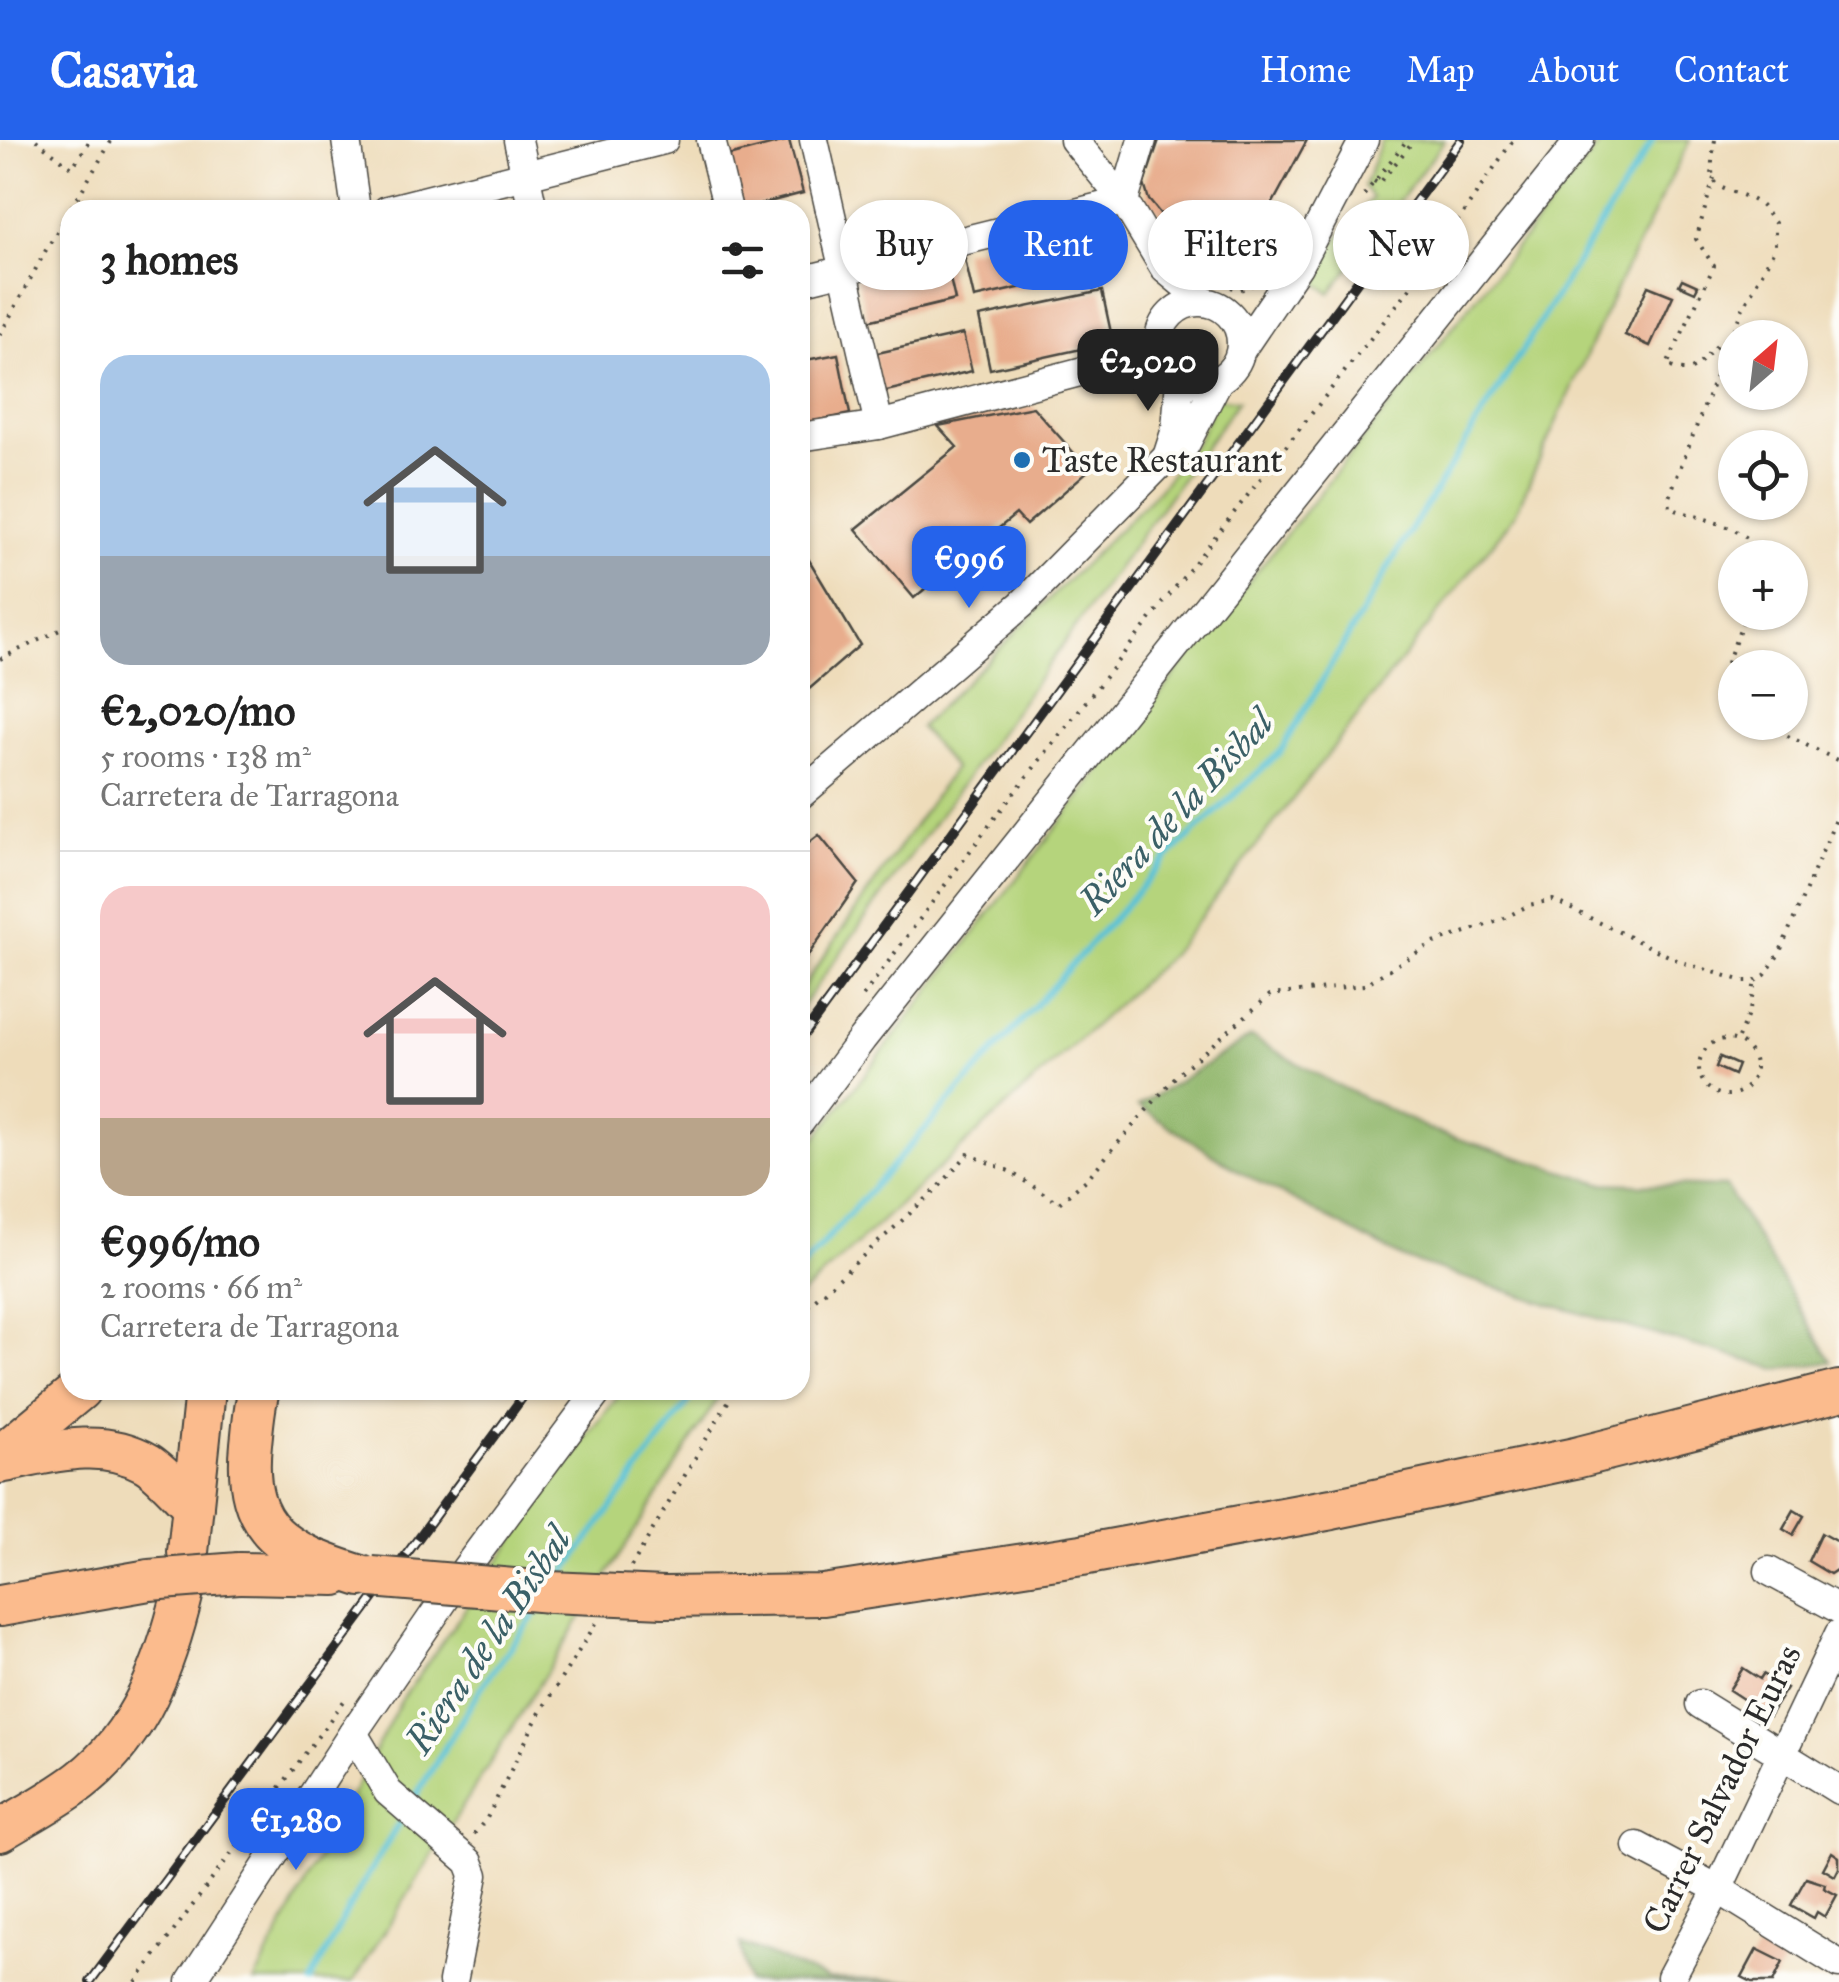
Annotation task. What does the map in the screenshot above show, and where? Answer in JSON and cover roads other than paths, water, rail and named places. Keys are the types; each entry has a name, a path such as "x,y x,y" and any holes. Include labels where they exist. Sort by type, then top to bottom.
{"highway":[{"path":"0,1606 68,1592 166,1586 239,1573 366,1576 550,1592 664,1597 823,1595 1082,1555 1313,1513 1575,1458 1839,1391"},
{"path":"0,1460 69,1400"},
{"path":"188,1552 203,1400"},
{"path":"258,1400 248,1471 260,1519 272,1535 297,1552 366,1576"},
{"path":"0,1460 78,1446 117,1453 147,1463 192,1506"},
{"path":"8,1822 80,1780 127,1732 158,1676 166,1586"},
{"path":"0,1618 68,1592"}],"street":[{"path":"346,140 355,200"},
{"path":"518,140 530,200"},
{"path":"428,200 664,140"},
{"path":"711,140 726,200"},
{"path":"814,140 840,251"},
{"path":"1074,140 1124,200"},
{"path":"1124,200 1142,140"},
{"path":"1313,237 1364,140"},
{"path":"810,1109 1580,140"},
{"path":"1128,207 1148,240"},
{"path":"810,279 840,273"},
{"path":"849,290 879,425"},
{"path":"1164,290 1161,337 1170,372 1193,384 1218,380"},
{"path":"1201,290 1238,326 1241,350"},
{"path":"810,435 879,425 1161,337 1181,306 1248,290"},
{"path":"810,786 1022,604 1166,458 1185,444 1218,380 1237,362 1270,290"},
{"path":"1166,458 1176,428 1180,380"},
{"path":"192,1982 353,1733 464,1571 592,1400"},
{"path":"1768,1571 1839,1609"},
{"name":"Carrer Salvador Euras","path":"1672,1977 1718,1890 1839,1634"},
{"path":"1700,1704 1839,1790"},
{"path":"353,1733 388,1792 469,1862 474,1875 453,1982"},
{"path":"1636,1846 1718,1890 1839,1964"}],"waterway":[{"name":"Riera de la Bisbal","path":"810,1258 1169,856 1281,751 1401,546 1653,140"},
{"name":"Riera de la Bisbal","path":"560,1579 690,1400"},
{"name":"Riera de la Bisbal","path":"411,1804 482,1686 541,1606"},
{"name":"Riera de la Bisbal","path":"311,1982 349,1907 404,1815"}],"railway":[{"path":"810,1026 1461,140"},
{"path":"90,1982 521,1400"}],"place":[{"name":"Taste Restaurant","path":"1022,460"}]}
